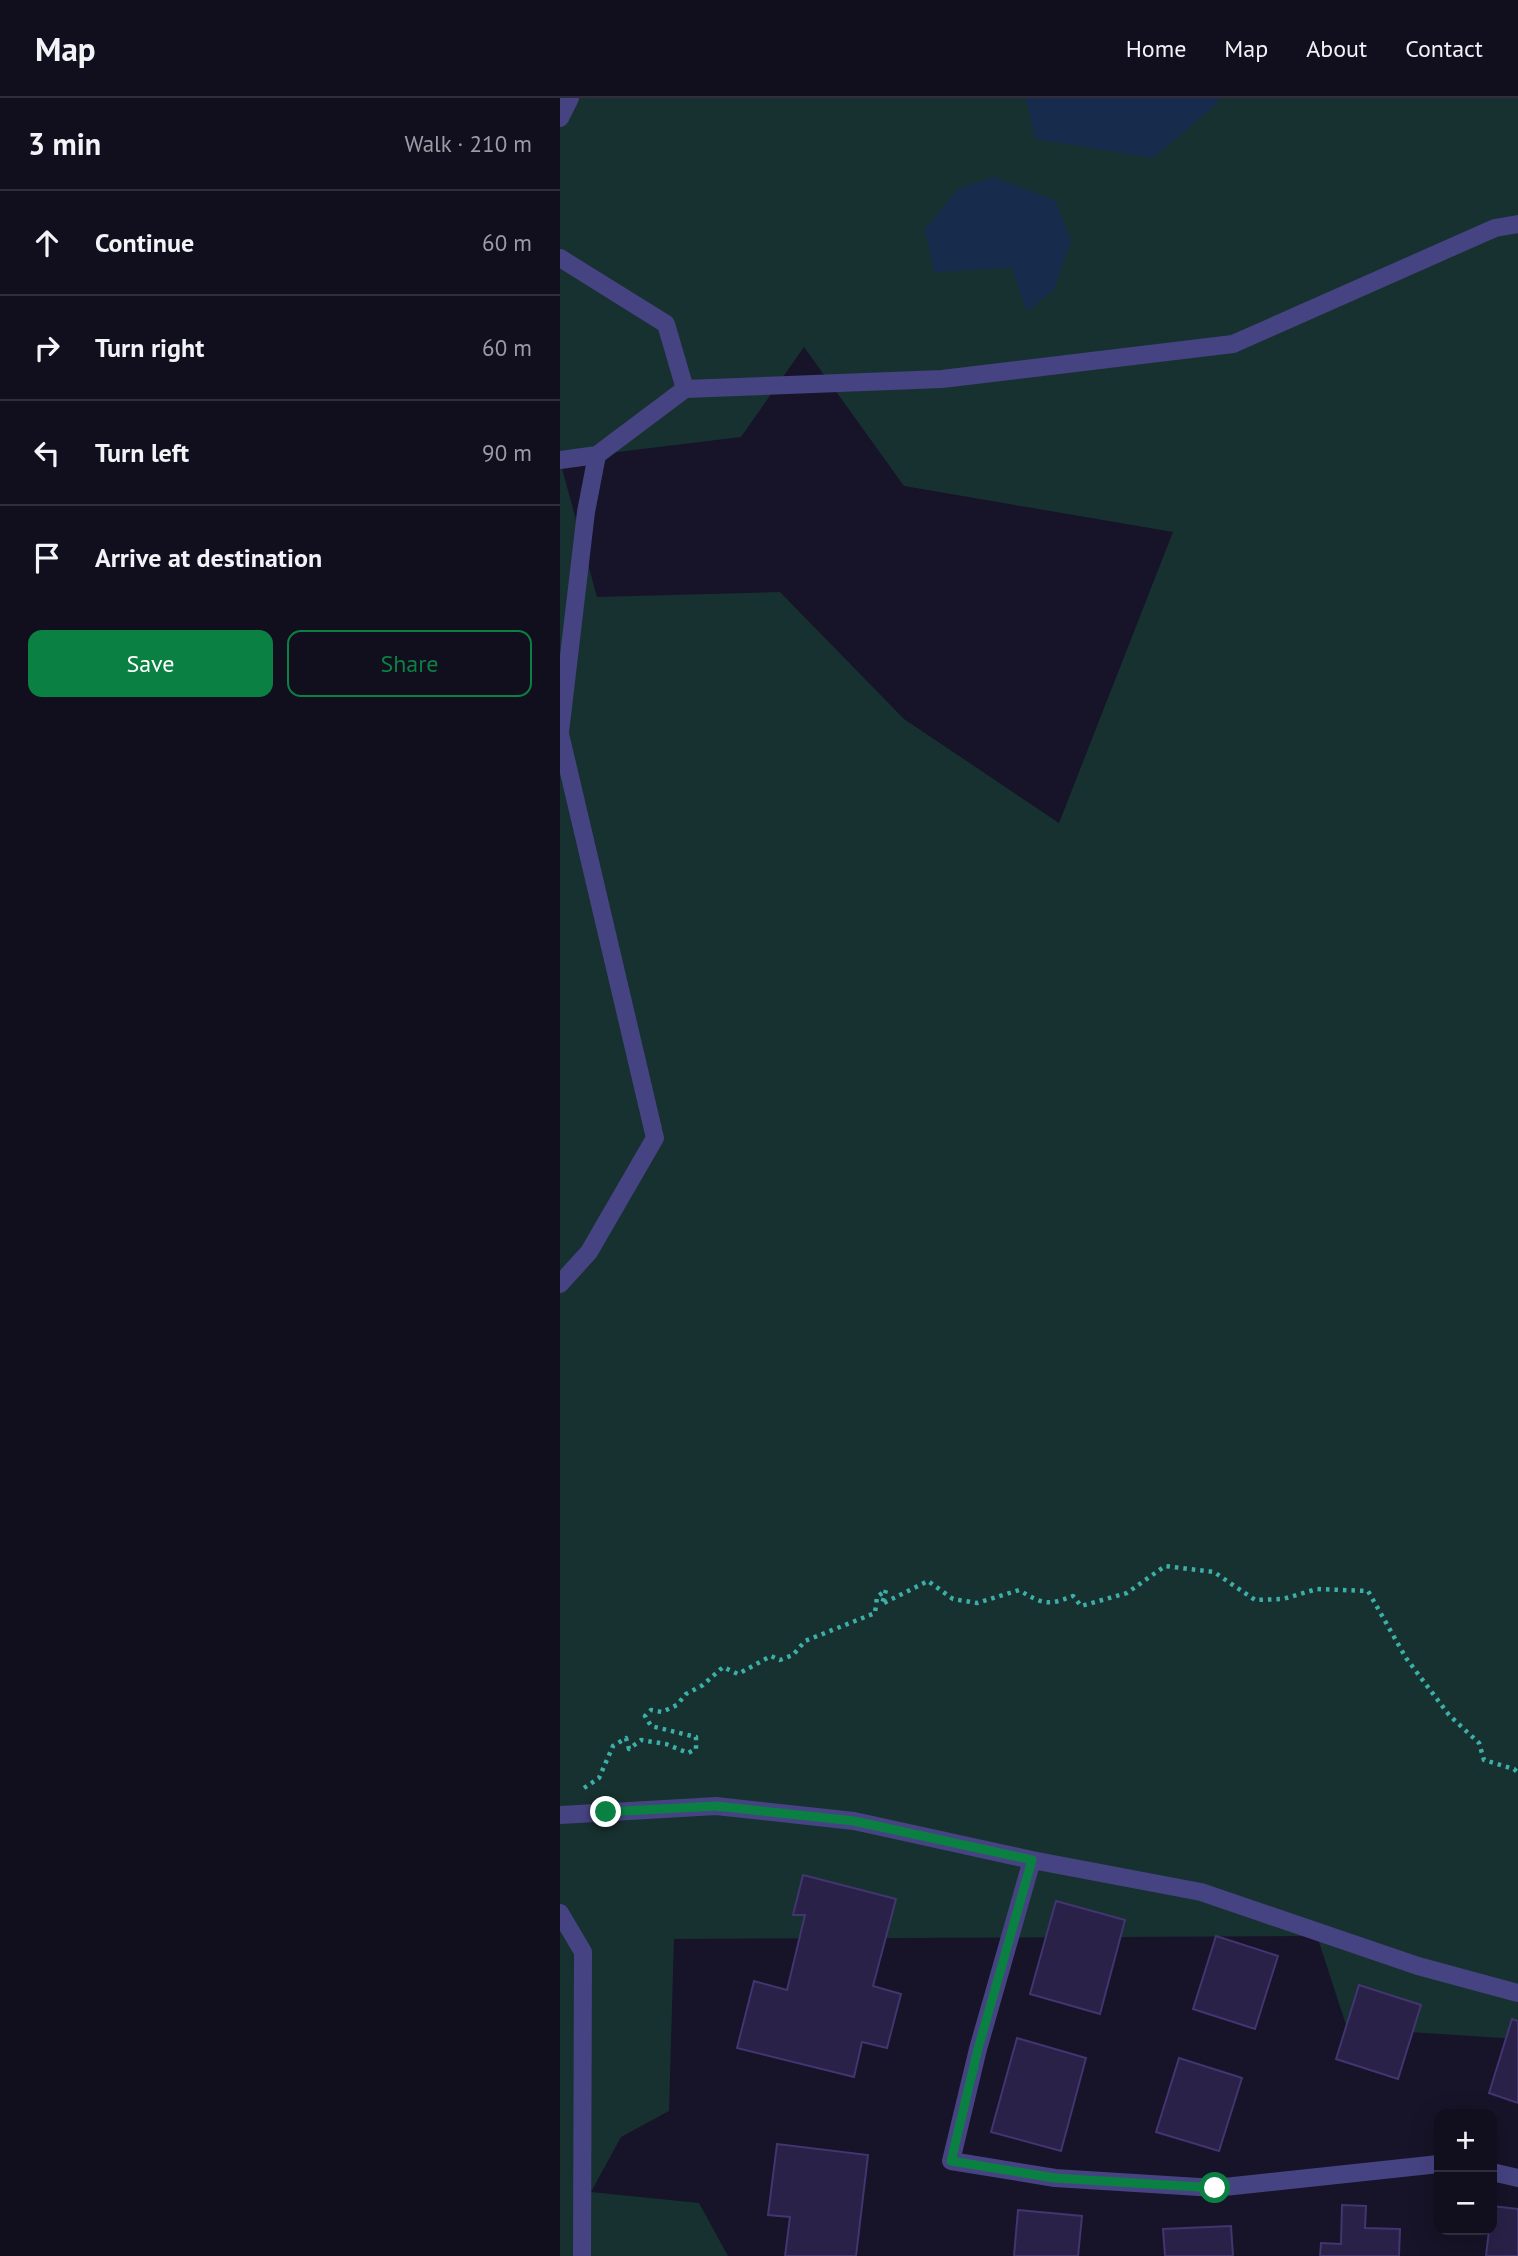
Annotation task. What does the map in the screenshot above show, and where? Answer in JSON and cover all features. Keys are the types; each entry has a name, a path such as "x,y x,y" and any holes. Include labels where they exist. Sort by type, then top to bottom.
{"street":[{"path":"560,118 570,98"},
{"path":"560,460 597,454 685,389 942,379 1233,344 1495,228 1518,224"},
{"path":"560,258 666,324 685,389"},
{"path":"560,1284 589,1252 655,1139 560,733 586,512 597,454"},
{"path":"560,1815 716,1806 854,1821 1032,1860 1201,1892 1418,1966 1518,1993"},
{"path":"1032,1860 978,2049 951,2161 1055,2178 1215,2188 1434,2165"},
{"path":"560,1913 583,1952 582,2256"},
{"path":"1497,2173 1518,2178"}],"path":[{"path":"580,1790 599,1778 613,1746 626,1738 628,1749 641,1740 666,1744 688,1753 696,1749 695,1737 651,1726 645,1717 651,1710 662,1712 677,1705 723,1667 737,1674 771,1656 780,1660 793,1656 806,1641 874,1613 877,1597 887,1590 882,1604 928,1581 953,1599 978,1603 1019,1590 1036,1601 1053,1604 1073,1596 1081,1606 1126,1593 1165,1566 1214,1572 1255,1600 1283,1599 1317,1589 1368,1591 1406,1658 1449,1715 1479,1743 1484,1760 1514,1769 1518,1773"}],"green space":[{"path":"560,98 1518,98 1518,2039 1347,2028 1317,1936 674,1939 669,2111 621,2137 591,2192 699,2203 728,2256 560,2256 560,461 597,597 780,592 904,719 1059,823 1173,532 904,486 804,347 741,437 560,459"}],"water":[{"path":"1026,98 1216,98 1219,102 1153,158 1035,139"},
{"path":"993,177 1055,200 1071,241 1054,289 1027,312 1012,268 934,272 925,229 958,189"}],"building":[{"path":"803,1875 896,1899 873,1986 901,1994 887,2048 862,2042 854,2077 737,2048 754,1981 787,1990 805,1915 793,1915"},
{"path":"1056,1901 1125,1920 1100,2014 1030,1994"},
{"path":"1216,1936 1278,1956 1255,2029 1193,2009"},
{"path":"1359,1985 1421,2005 1398,2079 1336,2059"},
{"path":"1512,2019 1518,2021 1518,2103 1489,2093"},
{"path":"1017,2038 1086,2058 1061,2151 991,2132"},
{"path":"1179,2058 1242,2078 1219,2151 1156,2132"},
{"path":"777,2144 868,2155 856,2256 785,2256 790,2217 768,2215"},
{"path":"1342,2205 1366,2206 1365,2228 1400,2229 1399,2256 1320,2256 1321,2243 1341,2244"},
{"path":"1497,2207 1518,2209 1518,2256 1486,2256 1488,2235 1497,2235"},
{"path":"1018,2210 1082,2216 1078,2256 1014,2256"},
{"path":"1231,2226 1233,2256 1165,2256 1163,2229"}],"route":[{"path":"606,1812 716,1806 854,1821 1032,1860 978,2049 951,2161 1055,2178 1215,2188"}]}
